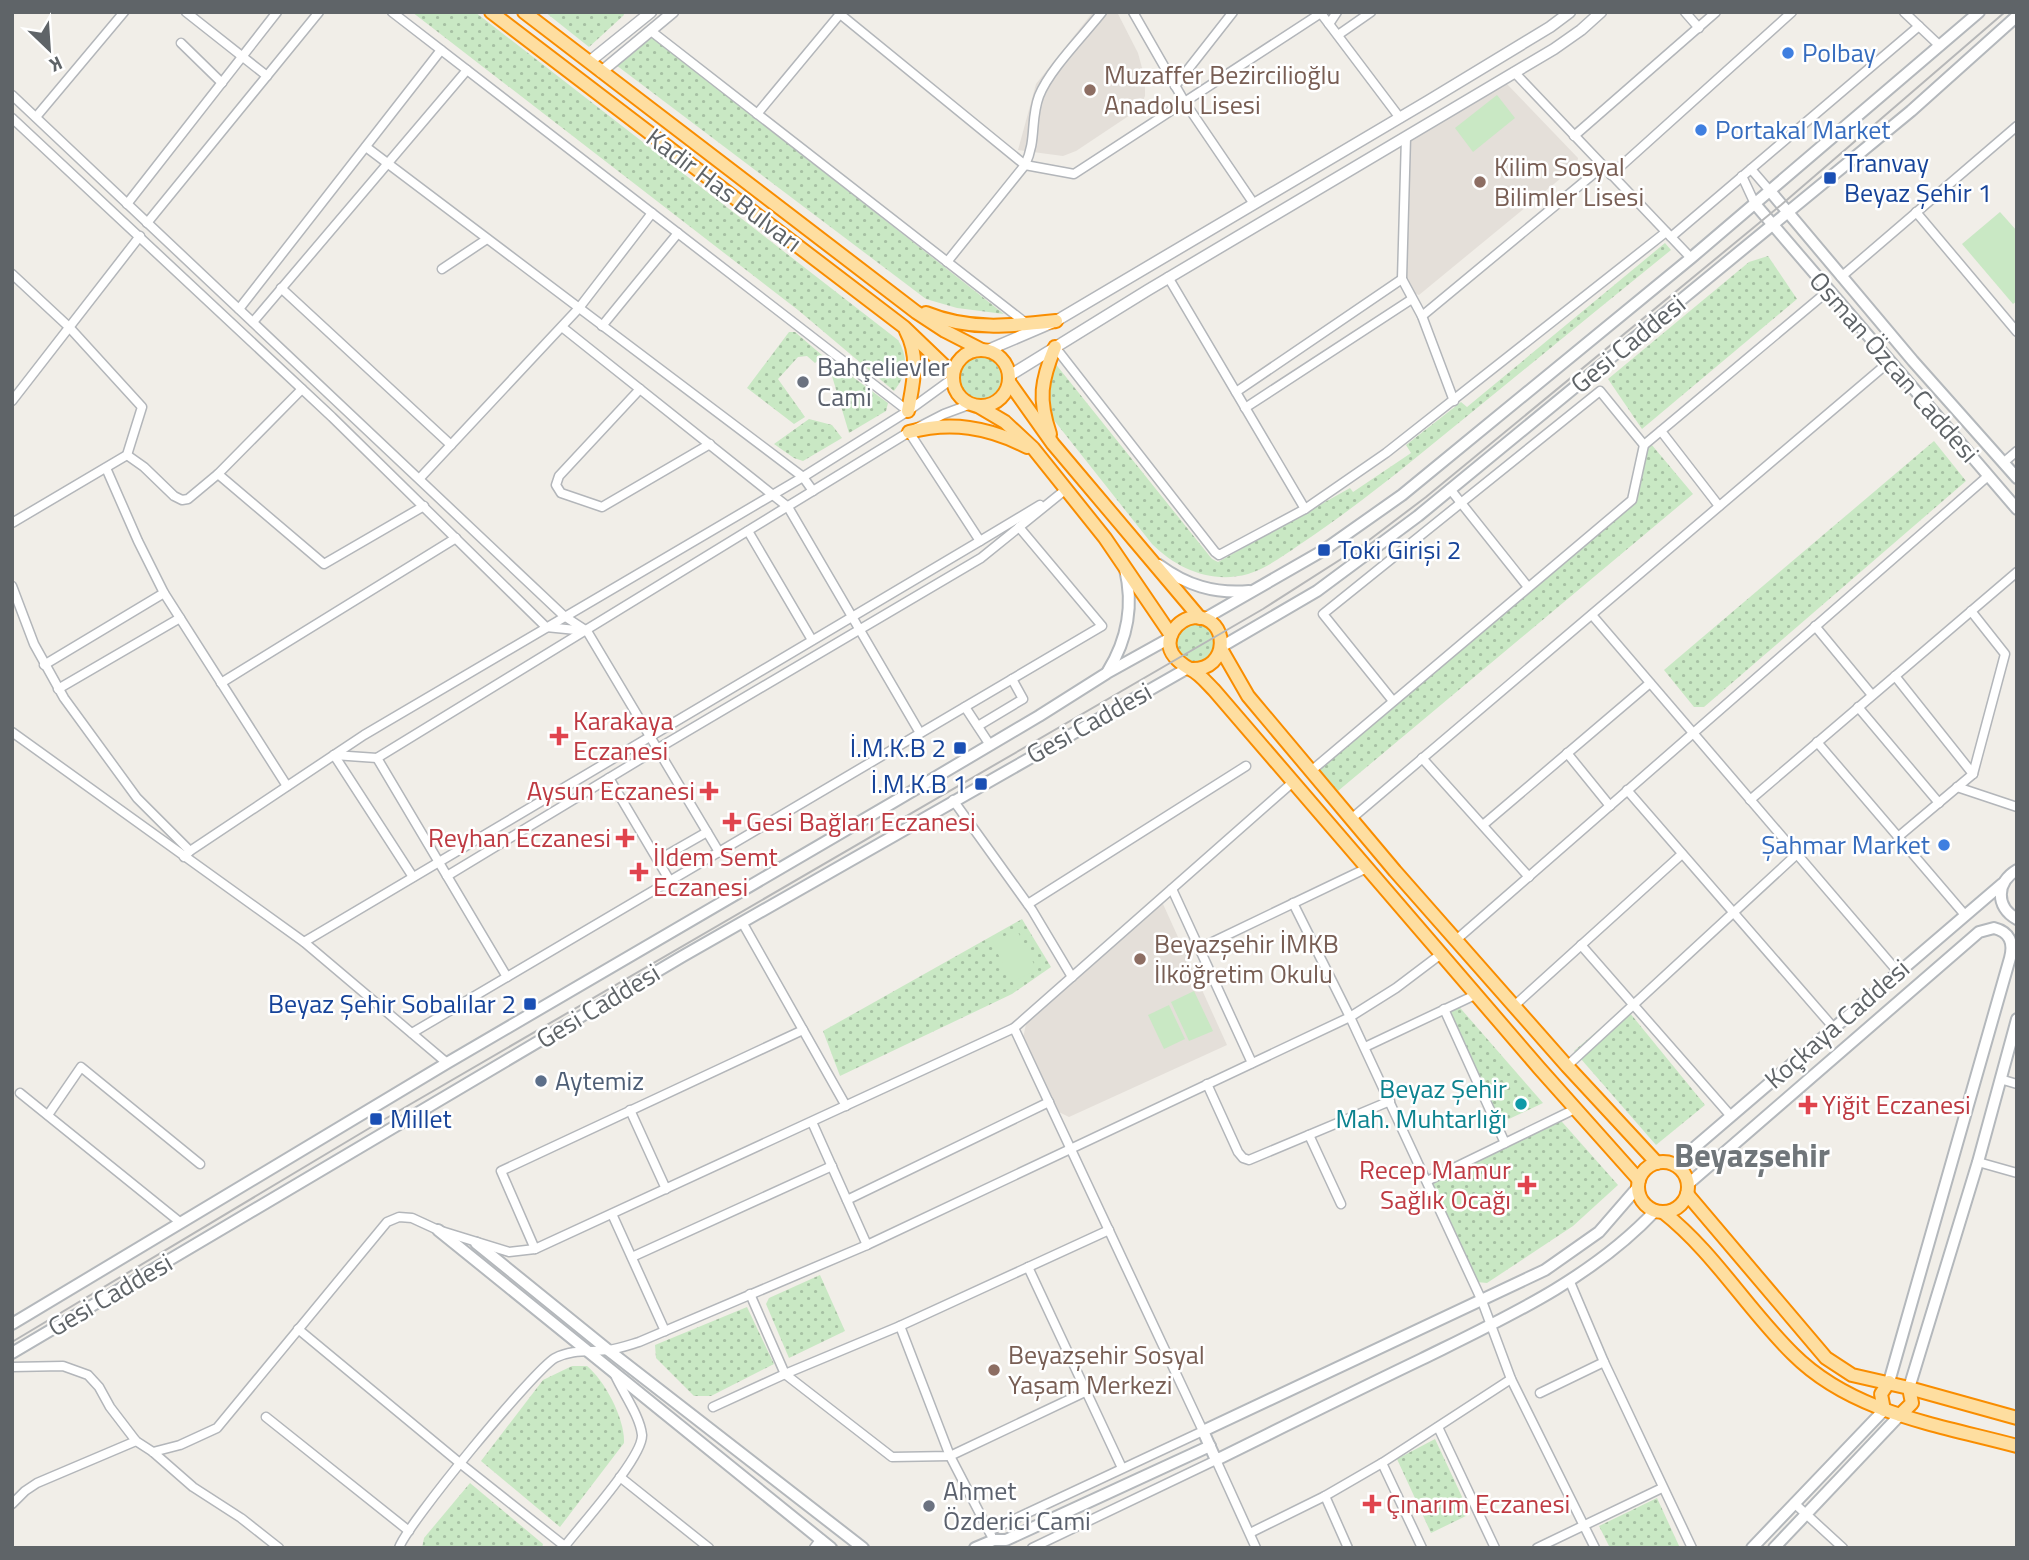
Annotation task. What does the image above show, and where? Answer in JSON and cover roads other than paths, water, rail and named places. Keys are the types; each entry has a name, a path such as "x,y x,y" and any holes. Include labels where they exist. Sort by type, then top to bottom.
{"highway":[{"name":"Kadir Has Bulvarı","path":"491,12 904,327 953,377"},
{"name":"Kadir Has Bulvarı","path":"524,12 906,305 945,331 985,350"},
{"path":"906,305 943,320 968,325 994,327 1056,321"},
{"path":"904,327 915,358 908,411"},
{"path":"1054,444 1041,401 1045,375 1055,347"},
{"path":"1189,668 1207,666 1216,659 1221,648 1221,638 1216,628 1202,618 1147,556 1054,444 1009,379 1000,357 985,350 962,356 953,377 960,397 1005,422 1037,454 1124,563 1171,636 1172,654 1179,664 1189,668 1214,690 1638,1184 1643,1202 1695,1242 1800,1361 1839,1390 1884,1410 2017,1447"},
{"path":"974,405 998,400 1003,395 1009,379"},
{"path":"909,432 937,426 971,427 1006,437 1037,454"},
{"path":"1171,636 1184,620 1202,618"},
{"path":"1221,648 1248,696 1311,771 1514,1006 1657,1163"},
{"path":"1638,1184 1649,1167 1657,1163 1674,1165 1681,1170 1687,1190 1826,1358 1852,1375 1889,1382 2017,1418"},
{"path":"1659,1212 1678,1207 1687,1190"},
{"path":"1884,1410 1881,1394 1889,1382"},
{"path":"1900,1415 1912,1404 1909,1388"}],"main road":[{"name":"Gesi Caddesi","path":"1202,618 1324,550 1385,507 1691,258 1979,12"},
{"name":"Gesi Caddesi","path":"1221,648 1317,591 1450,489 1912,111 2017,16"},
{"name":"Osman Özcan Caddesi","path":"1770,191 2017,478"},
{"name":"Osman Özcan Caddesi","path":"1755,204 2017,509"},
{"path":"1988,476 2003,463"},
{"path":"1147,556 1174,576 1194,585 1226,592 1251,591"},
{"path":"1107,673 1128,623 1129,597 1124,563"},
{"name":"Gesi Caddesi","path":"12,1324 447,1063 1171,636"},
{"name":"Gesi Caddesi","path":"12,1353 743,922 1189,668"},
{"name":"Koçkaya Caddesi","path":"1674,1165 2016,870"},
{"path":"1889,1382 2011,958 2010,938 1999,929 2014,917 2001,903 2002,884"},
{"name":"Koçkaya Caddesi","path":"1687,1190 1979,932 1988,928 1999,929"},
{"path":"1909,1388 1978,1161 2017,1019"},
{"path":"1638,1184 1600,1232 1560,1261 1482,1301 1203,1431 1216,1460 1492,1324 1570,1282 1659,1212"},
{"path":"438,1230 818,1544 831,1548"},
{"path":"476,1242 608,1350 863,1548"},
{"path":"1560,1261 1570,1282"},
{"path":"1752,1548 1884,1410"},
{"path":"1773,1548 1900,1415"},
{"path":"975,1548 1210,1446"}],"street":[{"path":"36,117 124,12"},
{"path":"186,12 267,76"},
{"path":"127,204 277,12"},
{"path":"147,223 319,12"},
{"path":"393,12 908,411"},
{"path":"601,72 673,12"},
{"path":"947,262 1025,165 1033,149 1035,114 1042,89 1102,12"},
{"path":"1133,12 1184,102 1254,204"},
{"path":"1175,86 1233,12"},
{"path":"757,114 841,13 1025,165 1074,174 1320,12 1400,118"},
{"path":"1329,24 1337,12"},
{"path":"1338,36 1371,12"},
{"path":"985,350 1056,321 1400,118 1550,27 1570,12"},
{"path":"1009,379 1168,277 1568,40 1601,12"},
{"path":"1685,12 1699,28"},
{"path":"1574,136 1716,12"},
{"path":"1611,175 1792,12"},
{"path":"1907,13 1940,46"},
{"path":"589,62 643,14"},
{"path":"1055,347 1219,555 1305,509 1386,453 1751,169 1919,26"},
{"path":"651,31 1027,324"},
{"path":"181,43 222,83"},
{"path":"239,309 441,50"},
{"path":"253,321 467,70"},
{"path":"1514,72 1691,258"},
{"path":"12,95 564,616 587,631 719,852"},
{"path":"12,118 302,389 546,627 587,631"},
{"path":"1842,277 2017,126"},
{"path":"1406,137 1402,279 1422,316 1454,401"},
{"path":"366,147 803,477 813,491"},
{"path":"1422,316 1603,166"},
{"path":"1751,169 1770,191"},
{"path":"1742,176 1755,204"},
{"path":"1916,212 2017,332"},
{"path":"420,478 579,308 652,213"},
{"path":"602,326 678,233"},
{"path":"12,401 140,236"},
{"path":"442,269 487,239"},
{"path":"12,274 69,327 142,407 127,455 12,523"},
{"path":"1168,277 1305,509"},
{"path":"1236,392 1402,279"},
{"path":"281,288 451,445"},
{"path":"1311,771 1632,500 1644,444 1828,291"},
{"path":"1245,408 1412,299"},
{"path":"562,327 788,507 920,733"},
{"path":"1351,818 1889,362"},
{"path":"187,854 334,755 564,616 803,477 908,411 953,377"},
{"path":"127,455 144,467 174,496 182,499 191,497 218,474 302,389"},
{"path":"640,389 559,476 556,485 561,493 602,508 710,444"},
{"path":"1393,701 1323,614 1601,391 1644,444"},
{"path":"334,755 377,758 909,432 944,414 974,405"},
{"path":"1661,431 1719,506"},
{"path":"909,432 980,541"},
{"path":"2003,463 2017,451"},
{"path":"106,468 164,593 287,786"},
{"path":"218,474 324,564 424,506"},
{"path":"1456,940 1988,476"},
{"path":"304,942 1065,489"},
{"path":"447,876 981,558 1065,489"},
{"path":"1450,489 1528,587"},
{"path":"412,1033 1102,626 1019,527"},
{"path":"748,531 812,640"},
{"path":"221,683 456,538"},
{"path":"1750,800 2017,572"},
{"path":"12,586 26,625 58,689 137,798 187,854"},
{"path":"44,665 164,593"},
{"path":"1898,837 1973,774 2005,654 1971,611"},
{"path":"1592,615 1898,972"},
{"path":"58,689 180,618"},
{"path":"1815,626 1872,695"},
{"path":"1895,676 1973,774"},
{"path":"978,726 1023,699 1012,679"},
{"path":"1483,825 1650,683"},
{"path":"965,707 990,745"},
{"path":"1858,707 1939,803"},
{"path":"12,733 187,854 304,942 447,1063"},
{"path":"1817,742 1965,915"},
{"path":"1567,754 1610,806"},
{"path":"334,755 413,877"},
{"path":"377,758 507,977"},
{"path":"1422,758 1529,877"},
{"path":"1028,904 1246,766"},
{"path":"609,778 670,881"},
{"path":"153,1452 180,1445 217,1427 387,1222 405,1217 509,1252 535,1249 1014,1028 1293,782"},
{"path":"1957,787 2017,807"},
{"path":"1628,790 1833,1027"},
{"path":"953,800 1028,904 1072,977"},
{"path":"658,860 707,832"},
{"path":"1514,1006 1682,853"},
{"path":"1567,1066 1797,854"},
{"path":"1200,948 1367,868"},
{"path":"1172,889 1252,1063"},
{"path":"1293,903 1390,1101 1482,1301 1511,1379 1595,1548"},
{"path":"743,922 846,1105"},
{"path":"1581,945 1730,1115"},
{"path":"399,1548 461,1464 545,1364 558,1357 585,1350 608,1350 639,1342 867,1245 1350,1017 1396,988 1441,954"},
{"path":"1364,1047 1475,995"},
{"path":"1444,1009 1505,1143"},
{"path":"900,1326 950,1456 997,1540 1122,1468 1203,1431 1014,1028"},
{"path":"535,1249 501,1171 803,1030"},
{"path":"48,1115 81,1067 200,1164"},
{"path":"2000,1079 2017,1084"},
{"path":"1207,1084 1242,1158 1252,1159 1390,1101"},
{"path":"20,1093 181,1223"},
{"path":"847,1200 1049,1102"},
{"path":"1427,1181 1575,1109"},
{"path":"631,1110 666,1189"},
{"path":"812,1122 867,1245"},
{"path":"1309,1135 1341,1204"},
{"path":"1978,1161 2017,1172"},
{"path":"632,1257 832,1166"},
{"path":"612,1214 665,1331"},
{"path":"713,1407 900,1326 1109,1230"},
{"path":"1028,1267 1122,1468"},
{"path":"1570,1282 1604,1362 1692,1548"},
{"path":"750,1294 785,1374 892,1457 950,1456 1085,1392"},
{"path":"298,1329 566,1547 641,1445 640,1425 615,1375"},
{"path":"1540,1393 1604,1362"},
{"path":"12,1367 63,1366 88,1375 136,1441 153,1452 193,1487 241,1518 279,1548"},
{"path":"1250,1533 1325,1496 1382,1463 1511,1379"},
{"path":"266,1417 409,1531"},
{"path":"1438,1427 1495,1548"},
{"path":"12,1504 37,1483 136,1441"},
{"path":"1032,1548 1216,1460 1256,1548"},
{"path":"1382,1463 1422,1548"},
{"path":"620,1477 709,1548"},
{"path":"1537,1548 1662,1488"},
{"path":"1325,1496 1348,1548"},
{"path":"1794,1503 1843,1548"}],"tram line":[{"path":"12,1342 378,1123 1263,609 1360,547 1426,497 1781,205 2005,12"}],"place":[{"name":"Polbay","path":"1788,53"},
{"name":"Muzaffer Bezircilioğlu Anadolu Lisesi","path":"1090,90"},
{"name":"Portakal Market","path":"1701,130"},
{"name":"Tranvay Beyaz Şehir 1","path":"1830,178"},
{"name":"Kilim Sosyal Bilimler Lisesi","path":"1480,182"},
{"name":"Bahçelievler Cami","path":"803,382"},
{"name":"Toki Girişi 2","path":"1324,550"},
{"name":"Karakaya Eczanesi","path":"559,736"},
{"name":"İ.M.K.B 2","path":"960,748"},
{"name":"İ.M.K.B 1","path":"981,784"},
{"name":"Aysun Eczanesi","path":"709,791"},
{"name":"Gesi Bağları Eczanesi","path":"732,822"},
{"name":"Reyhan Eczanesi","path":"625,838"},
{"name":"Şahmar Market","path":"1944,845"},
{"name":"İldem Semt Eczanesi","path":"639,872"},
{"name":"Beyazşehir İMKB İlköğretim Okulu","path":"1140,959"},
{"name":"Beyaz Şehir Sobalılar 2","path":"530,1004"},
{"name":"Aytemiz","path":"541,1081"},
{"name":"Beyaz Şehir Mah. Muhtarlığı","path":"1521,1104"},
{"name":"Yiğit Eczanesi","path":"1808,1105"},
{"name":"Millet","path":"376,1119"},
{"name":"Recep Mamur Sağlık Ocağı","path":"1527,1185"},
{"name":"Beyazşehir Sosyal Yaşam Merkezi","path":"994,1370"},
{"name":"Çınarım Eczanesi","path":"1372,1504"},
{"name":"Ahmet Özderici Cami","path":"929,1506"}],"district":[{"name":"Beyazşehir","path":"1752,1155"}]}
